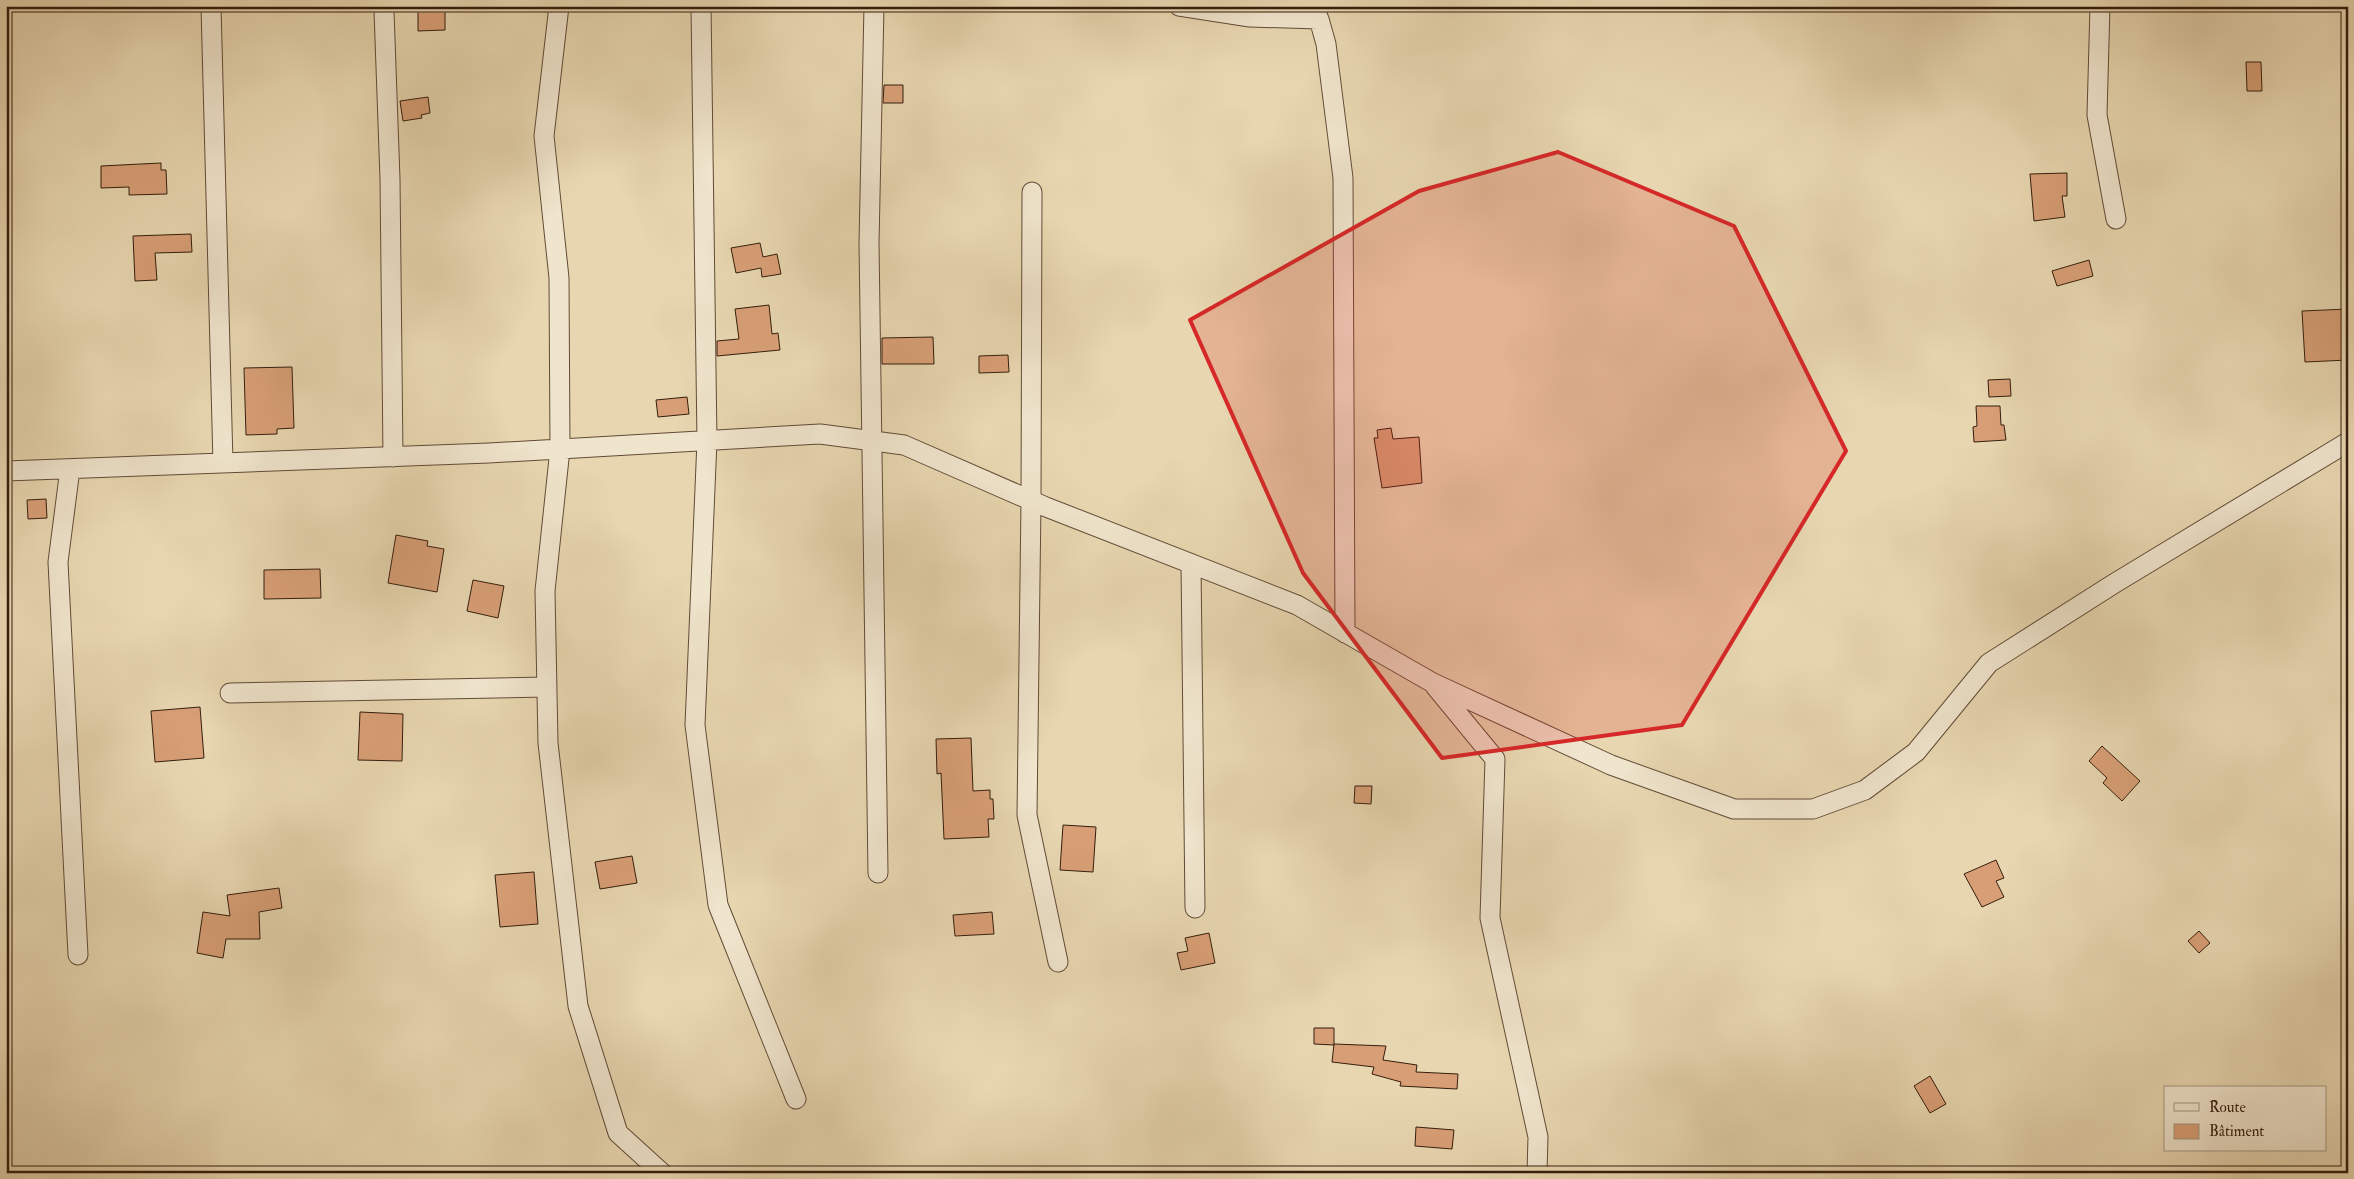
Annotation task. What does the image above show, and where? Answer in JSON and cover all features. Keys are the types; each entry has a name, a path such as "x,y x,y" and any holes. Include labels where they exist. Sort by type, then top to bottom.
{"street":[{"path":"212,6 223,463"},
{"path":"559,6 544,136 559,278 560,449 545,591 548,743 578,1006 618,1133 662,1173"},
{"path":"701,6 707,441 695,724 718,905 796,1099"},
{"path":"874,6 869,244 878,873"},
{"path":"1180,6 1250,17 1318,19 1326,44 1343,178 1345,633"},
{"path":"2100,6 2097,115 2116,219"},
{"path":"384,11 390,178 393,457"},
{"path":"1032,192 1027,814 1058,962"},
{"path":"6,471 393,457 820,434 904,445 1031,501 1297,605 1433,683 1611,765 1734,809 1813,808 1865,790 1916,752 1989,663 2114,583 2348,442"},
{"path":"70,469 58,562 78,955"},
{"path":"1191,564 1195,908"},
{"path":"1433,683 1495,759 1490,918 1538,1137 1536,1173"},
{"path":"230,693 547,687"}],"highlighted area":[{"path":"1558,152 1734,226 1846,451 1682,725 1442,758 1303,573 1190,320 1419,191"}],"building":[{"path":"418,6 445,6 445,30 418,31"},
{"path":"2246,62 2261,62 2262,91 2247,91"},
{"path":"884,85 903,85 903,103 883,103"},
{"path":"428,97 430,113 421,115 422,118 403,121 400,101"},
{"path":"161,163 161,170 166,170 167,194 129,195 129,187 101,188 101,166"},
{"path":"2067,173 2067,196 2062,196 2065,217 2034,221 2030,174"},
{"path":"191,234 192,252 155,253 157,280 135,281 133,236"},
{"path":"760,243 763,257 777,254 781,274 762,277 761,268 736,273 731,248"},
{"path":"2089,260 2093,276 2057,286 2052,271"},
{"path":"769,305 772,334 778,333 780,350 717,356 717,341 739,339 735,309"},
{"path":"2348,309 2348,360 2305,362 2302,311"},
{"path":"933,337 934,364 882,364 882,338"},
{"path":"1008,355 1009,372 979,373 979,356"},
{"path":"292,367 294,428 277,429 277,434 246,435 244,368"},
{"path":"2010,379 2011,396 1989,397 1988,380"},
{"path":"687,397 689,414 658,417 656,400"},
{"path":"1976,406 2000,406 2001,425 2004,425 2006,440 1974,442 1973,427 1977,426"},
{"path":"1391,428 1393,439 1419,437 1422,483 1382,488 1374,438 1378,438 1377,430"},
{"path":"46,499 47,518 28,519 27,500"},
{"path":"396,535 428,541 427,546 444,549 437,592 388,583"},
{"path":"320,569 321,598 264,599 264,570"},
{"path":"473,580 504,586 498,618 467,611"},
{"path":"200,707 204,758 155,762 151,711"},
{"path":"360,712 403,714 402,761 358,760"},
{"path":"971,738 973,791 990,790 990,799 993,799 994,819 988,819 989,837 944,839 941,773 937,774 936,739"},
{"path":"2102,746 2140,781 2122,801 2103,783 2107,778 2089,761"},
{"path":"1355,786 1372,786 1371,804 1354,803"},
{"path":"1063,825 1096,827 1093,872 1060,870"},
{"path":"632,856 637,883 600,889 595,862"},
{"path":"1996,860 2004,878 1996,881 2004,897 1982,907 1964,874"},
{"path":"534,872 538,924 500,927 495,875"},
{"path":"279,888 282,908 259,912 260,939 226,939 223,958 197,953 203,912 230,916 227,895"},
{"path":"992,912 994,934 955,936 953,915"},
{"path":"2199,931 2210,943 2199,953 2188,941"},
{"path":"1209,933 1215,963 1181,970 1177,953 1188,951 1185,938"},
{"path":"1314,1028 1334,1028 1334,1045 1314,1044"},
{"path":"1334,1044 1386,1046 1383,1060 1417,1065 1416,1072 1458,1074 1457,1089 1400,1086 1401,1082 1372,1074 1374,1067 1332,1062"},
{"path":"1930,1076 1946,1104 1930,1113 1914,1086"},
{"path":"1416,1127 1454,1130 1452,1149 1415,1146"}]}
